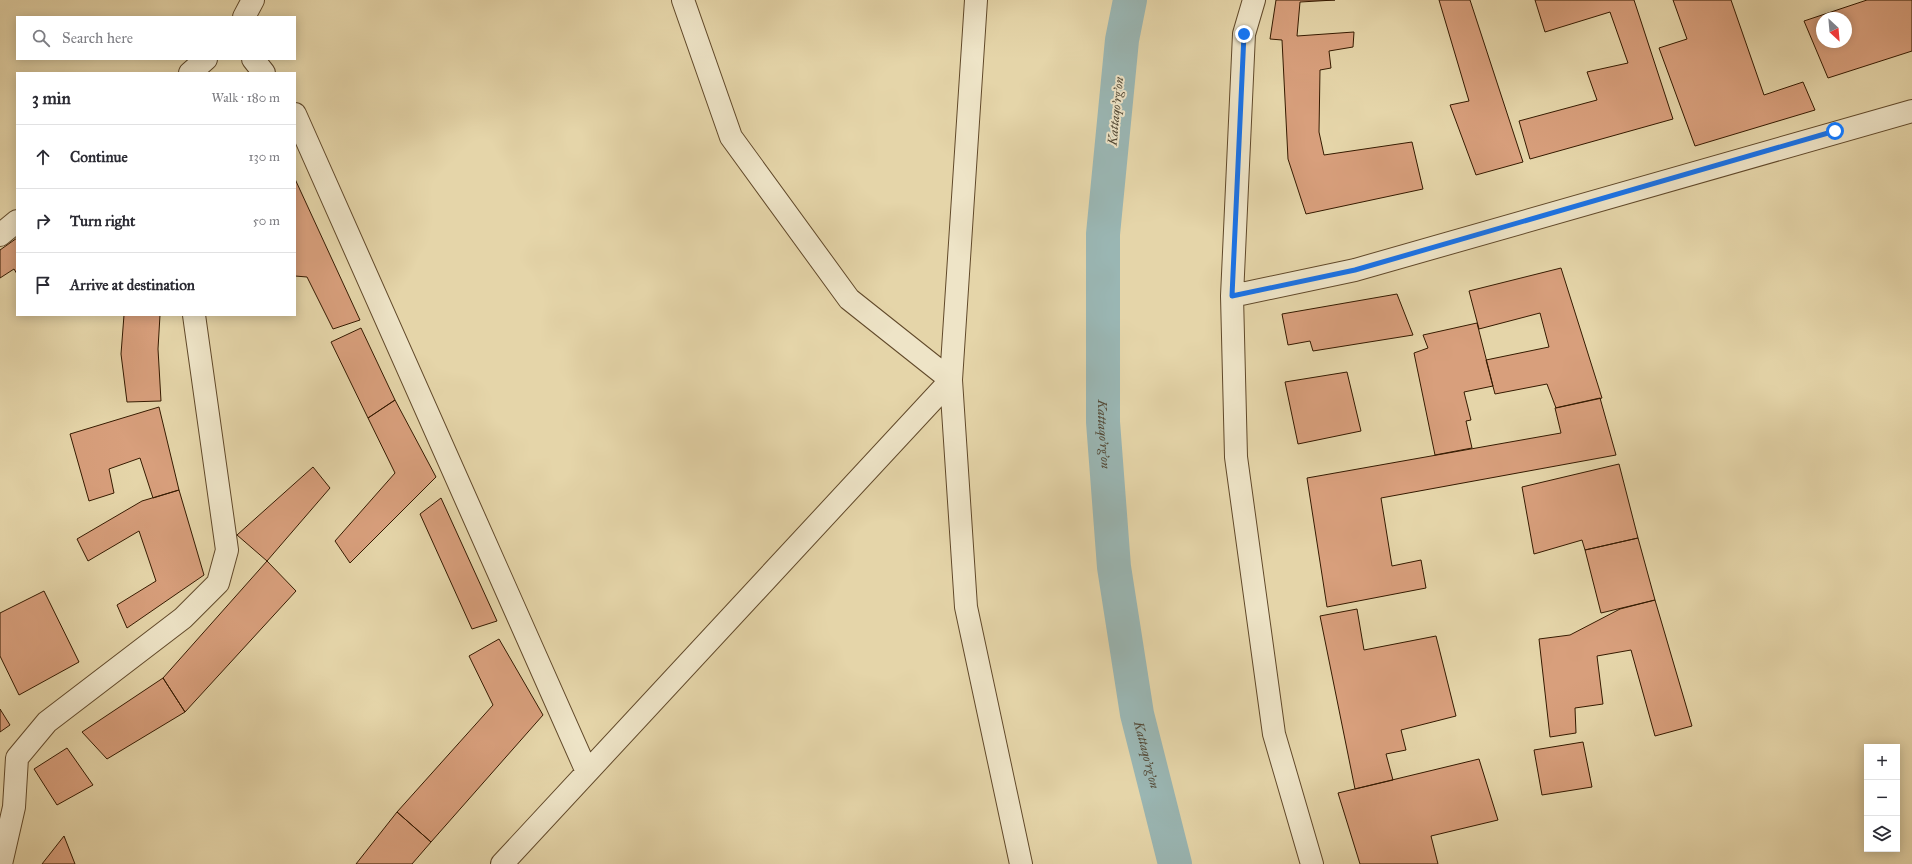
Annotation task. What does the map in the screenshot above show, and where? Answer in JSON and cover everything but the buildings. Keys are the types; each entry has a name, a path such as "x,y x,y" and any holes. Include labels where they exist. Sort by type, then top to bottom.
{"street":[{"path":"244,16 252,0"},
{"path":"683,0 731,137 849,300 951,380"},
{"path":"976,0 951,380 966,607 1021,864"},
{"path":"1254,0 1244,34 1232,296 1236,457 1274,734 1312,864"},
{"path":"191,72 205,60"},
{"path":"254,60 263,72"},
{"path":"1232,296 1355,270 1912,111"},
{"path":"296,116 587,772"},
{"path":"0,235 16,222"},
{"path":"1,864 14,806 18,758 46,722 183,618 218,583 227,550 194,316"},
{"path":"502,864 951,380"}],"waterway":[{"name":"Kattaqo'rg'on","path":"1130,0 1122,40 1103,234 1103,422 1114,567 1137,714 1175,864"}],"route":[{"path":"1244,34 1232,296 1355,270 1835,131"}]}
